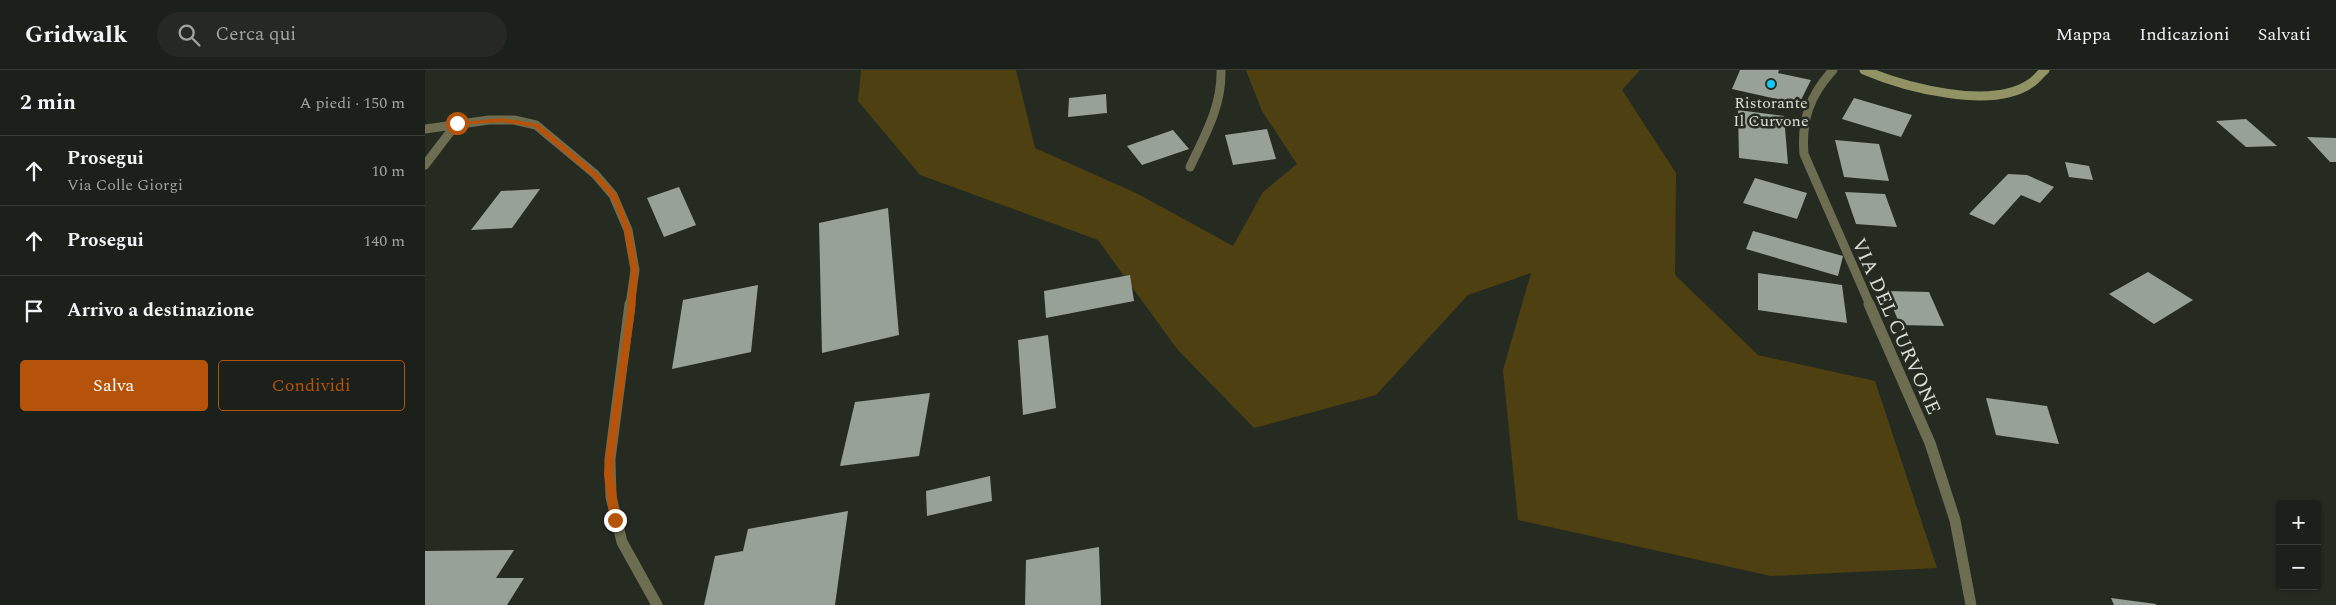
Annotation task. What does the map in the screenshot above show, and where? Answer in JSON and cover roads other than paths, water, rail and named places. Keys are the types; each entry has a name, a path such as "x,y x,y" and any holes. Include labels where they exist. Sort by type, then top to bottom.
{"main road":[{"path":"1864,70 1917,89 1971,95 2013,90 2038,78 2045,70"}],"street":[{"path":"1190,167 1218,105 1222,82 1221,70"},
{"name":"VIA DEL CURVONE","path":"1833,70 1817,88 1804,116 1802,128 1804,154 1930,444 1955,520 1971,605"},
{"path":"425,130 457,123 489,120 514,120 541,128 595,174 613,195 628,230 635,270 609,475 615,520 622,542 633,565 657,605"},
{"path":"425,165 457,123"}],"place":[{"name":"Ristorante Il Curvone","path":"1771,84"}]}
